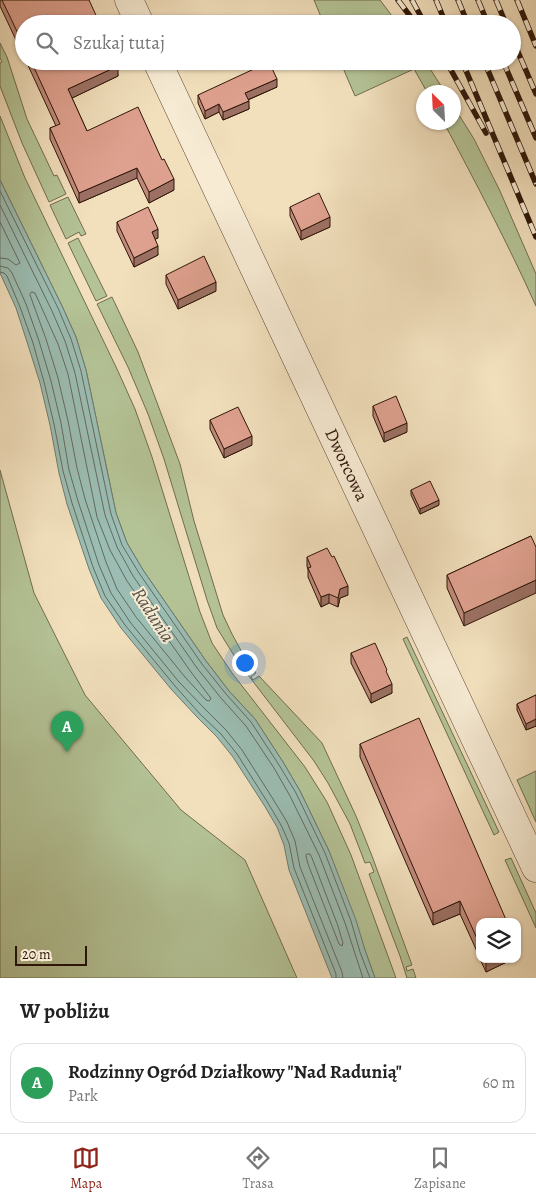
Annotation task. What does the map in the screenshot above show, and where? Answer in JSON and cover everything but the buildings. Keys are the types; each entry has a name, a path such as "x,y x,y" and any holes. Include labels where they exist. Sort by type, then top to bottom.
{"street":[{"path":"129,0 136,15"},
{"name":"Dworcowa","path":"161,70 536,868"}],"green space":[{"path":"314,0 380,0 391,15 320,15"},
{"path":"0,43 7,57 27,119 54,176 57,175 66,194 49,202 22,143 0,86 0,63 2,62 0,58"},
{"path":"344,70 412,70 355,96"},
{"path":"415,70 431,70 440,85 423,85"},
{"path":"0,116 25,178 135,409 152,457 200,612 212,643 232,673 305,767 327,802 351,855 396,978 375,978 329,851 300,791 255,719 229,691 206,661 143,570 127,543 116,513 86,370 76,337 0,180"},
{"path":"461,118 474,139 500,191 536,274 536,306 514,260 448,130 461,130"},
{"path":"68,197 86,234 81,236 79,232 66,239 50,205"},
{"path":"78,238 107,296 96,301 68,243"},
{"path":"112,297 138,352 180,464 194,521 223,615 244,656 256,673 251,677 253,680 259,676 322,743 356,816 372,856 412,965 406,967 407,971 413,969 416,978 407,978 369,874 374,872 370,862 365,863 350,824 328,783 314,761 238,662 217,628 148,414 128,367 97,304"},
{"path":"0,470 34,593 85,695 181,810 245,860 297,978 0,978"},
{"path":"407,637 499,832 494,835 403,639"},
{"path":"536,771 536,822 517,780"},
{"path":"511,858 536,913 536,928 505,860"}],"water":[{"name":"Radunia","path":"0,180 76,337 86,370 116,513 127,543 143,570 206,661 229,691 255,719 300,791 329,851 356,920 375,978 332,978 289,870 284,845 277,827 264,805 233,757 217,737 171,689 121,628 101,598 67,504 40,383 16,308 0,273"}],"railway":[{"path":"398,0 409,15"},
{"path":"412,0 420,15"},
{"path":"436,0 442,15"},
{"path":"458,0 464,15"},
{"path":"478,0 484,15"},
{"path":"496,0 502,15"},
{"path":"517,0 536,46"},
{"path":"521,59 536,94"},
{"path":"451,70 486,133"},
{"path":"466,70 536,237"},
{"path":"488,70 536,184"},
{"path":"507,70 536,138"}],"place":[{"name":"Rodzinny Ogród Działkowy \"Nad Radunią\"","path":"67,752"}]}
